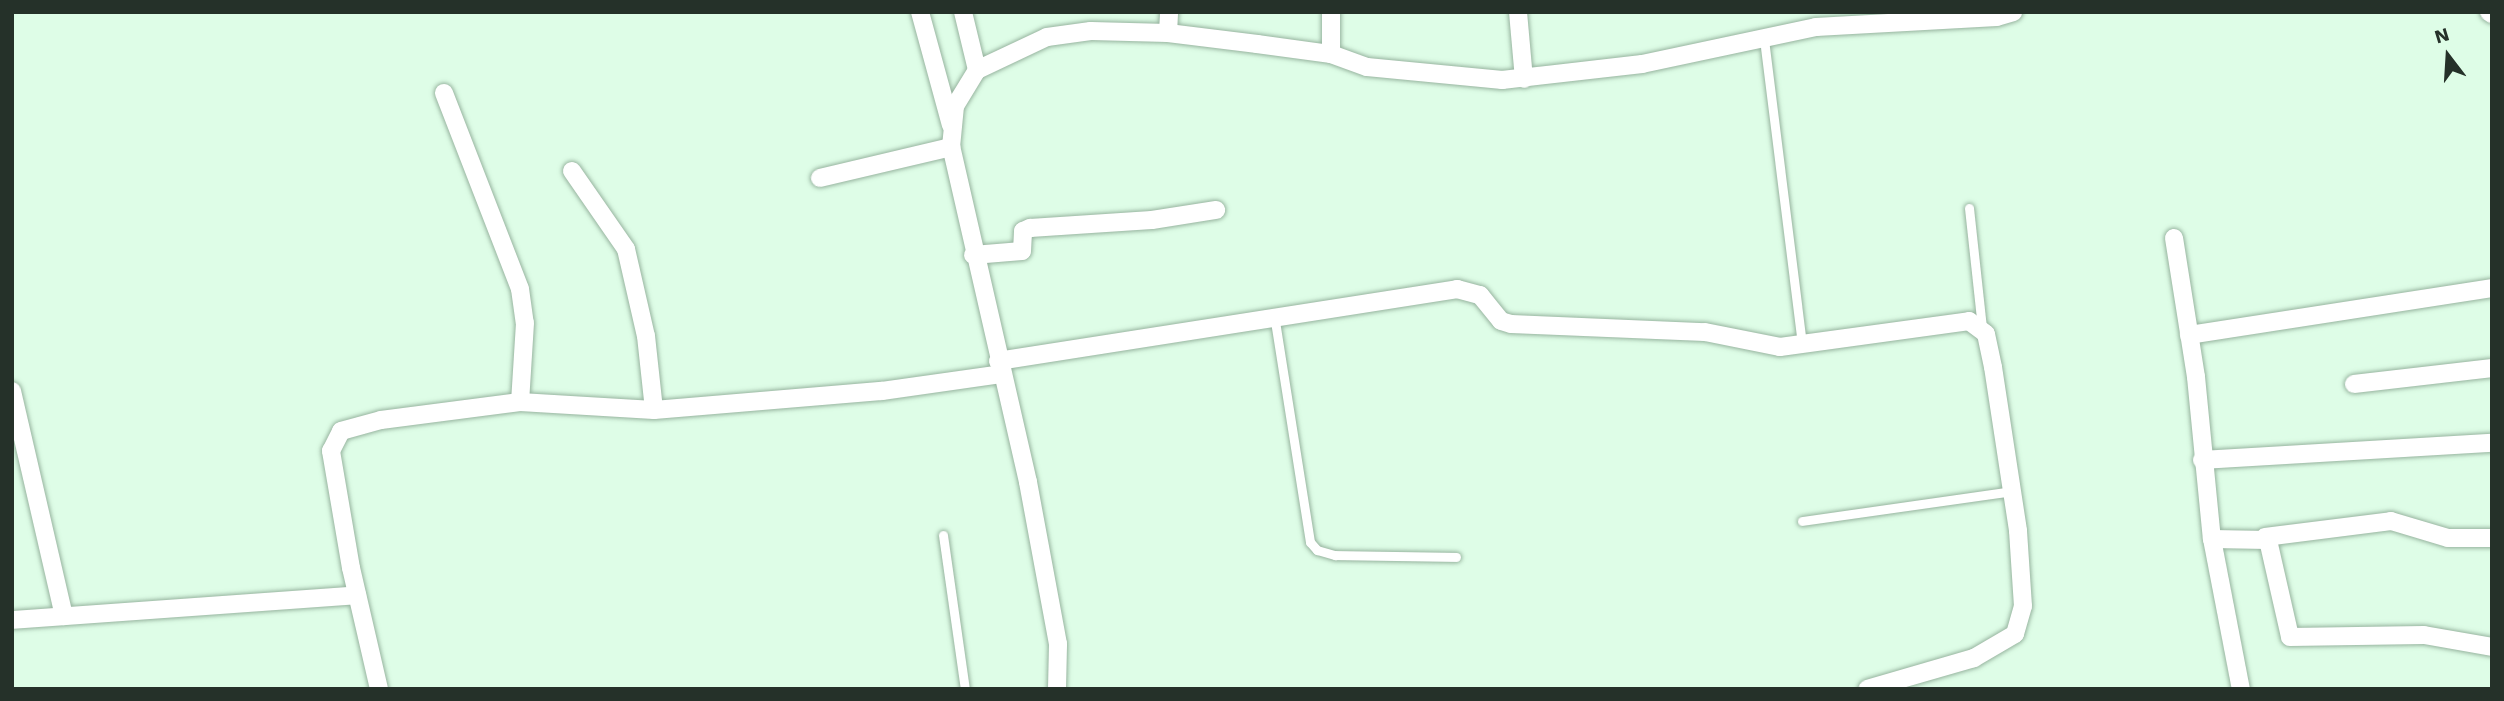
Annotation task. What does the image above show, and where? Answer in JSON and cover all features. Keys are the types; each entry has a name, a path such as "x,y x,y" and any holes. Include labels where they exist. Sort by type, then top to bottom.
{"street":[{"path":"920,12 952,128"},
{"path":"963,12 977,70"},
{"path":"1168,33 1169,12"},
{"path":"1331,12 1331,54"},
{"path":"1518,12 1524,79"},
{"path":"1057,689 1058,644 1028,482 973,255 951,147 955,106 977,70 1047,37 1091,31 1168,33 1331,54 1367,67 1479,79 1524,79 1642,64 1763,39 1820,20 2013,12"},
{"path":"444,93 520,289 525,323 520,402"},
{"path":"820,178 951,147"},
{"path":"572,171 626,249 646,336 654,410"},
{"path":"973,255 1022,251 1023,232 1030,228 1152,220 1216,210"},
{"path":"2174,238 2189,335 2212,538 2241,689"},
{"path":"2189,335 2492,288"},
{"path":"379,689 357,595 331,451 341,431 381,420 520,402 654,410 883,391 999,368 1457,289 1480,295 1501,321 1511,324 1705,332 1780,348 1938,323 1969,321 1982,327 1993,367 2012,491 2023,606 2015,634 1933,681 1867,689"},
{"path":"2354,384 2492,368"},
{"path":"12,391 64,616"},
{"path":"2202,460 2492,443"},
{"path":"2212,538 2265,537 2391,522 2448,538 2492,538"},
{"path":"2265,537 2274,553 2290,637 2424,635 2492,647"},
{"path":"12,620 357,595"}],"lane":[{"path":"1763,39 1802,344"},
{"path":"1969,208 1982,327"},
{"path":"1275,321 1310,542 1317,550 1335,555 1456,557"},
{"path":"1802,521 2012,491"},
{"path":"943,535 964,689"}]}
